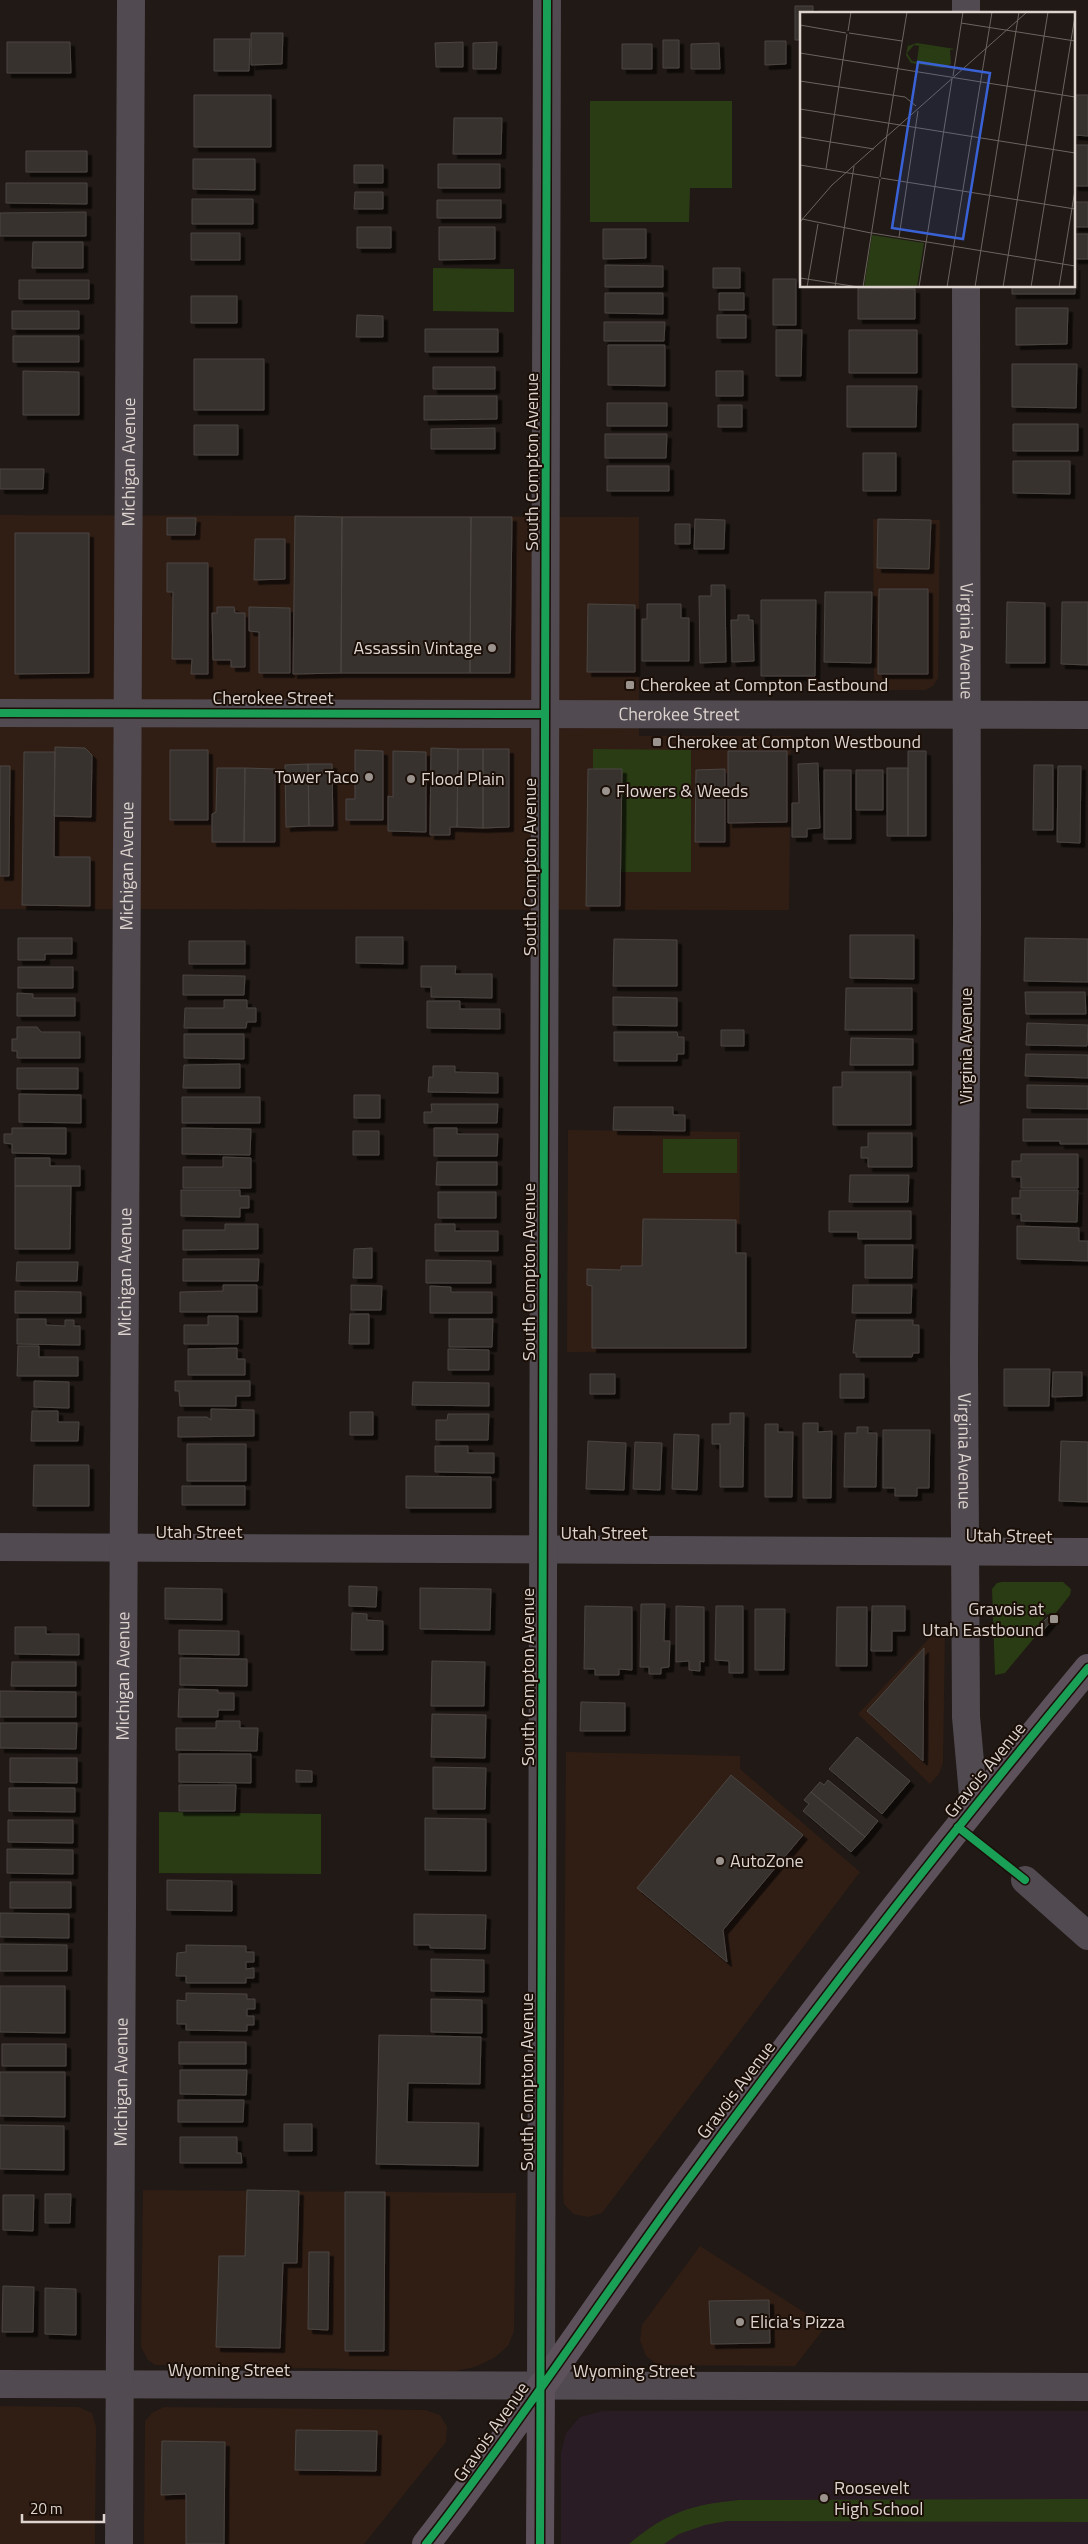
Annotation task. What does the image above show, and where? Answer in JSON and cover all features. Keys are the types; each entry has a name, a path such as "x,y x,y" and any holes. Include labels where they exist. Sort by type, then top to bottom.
{"main road":[{"name":"Gravois Avenue","path":"426,2544 468,2490 743,2106 836,1982 974,1806 1088,1668"},
{"name":"South Compton Avenue","path":"540,2544 541,2386"}],"street":[{"name":"Michigan Avenue","path":"119,2544 131,0"},
{"name":"South Compton Avenue","path":"541,2386 548,0"},
{"name":"Virginia Avenue","path":"966,288 965,1550 966,1717 974,1806"},
{"name":"Cherokee Street","path":"0,713 1088,715"},
{"name":"Utah Street","path":"0,1547 1088,1552"},
{"path":"1025,1880 1088,1936"},
{"name":"Wyoming Street","path":"0,2384 1088,2386"}],"shaded area":[{"path":"0,515 639,517 639,736 791,736 789,910 0,909"},
{"path":"873,519 940,520 938,678 933,686 925,690 874,690"},
{"path":"568,1130 740,1132 739,1351 567,1352"},
{"path":"935,1632 945,1632 943,1763 939,1774 930,1784 858,1714"},
{"path":"566,1752 740,1756 740,1769 860,1872 602,2213 588,2217 573,2214 564,2204 563,2189"},
{"path":"143,2190 516,2193 514,2331 508,2346 494,2358 475,2367 455,2371 155,2365 148,2360 141,2347"},
{"path":"700,2246 826,2326 795,2366 658,2365 646,2356 640,2340 642,2325"},
{"path":"0,2406 78,2407 92,2413 96,2427 95,2544 0,2544"},
{"path":"164,2407 425,2410 440,2415 447,2427 446,2442 364,2544 144,2544 145,2421 152,2413"},
{"name":"Roosevelt High School","path":"602,2411 1088,2411 1088,2544 561,2544 561,2453 566,2433 580,2417"}],"green space":[{"path":"590,101 732,101 732,188 690,188 689,222 590,222"},
{"path":"433,268 514,269 514,312 433,311"},
{"path":"593,749 691,750 691,872 621,872 622,770 593,769"},
{"path":"663,1139 737,1139 737,1173 663,1173"},
{"path":"1063,1582 1071,1589 1070,1595 1052,1618 1047,1614 1035,1629 1039,1632 1005,1673 995,1675 992,1589 997,1583"},
{"path":"159,1812 321,1814 321,1874 159,1873"},
{"path":"1088,2499 1088,2522 727,2521 705,2525 679,2534 664,2544 629,2544 655,2524 680,2512 707,2504 739,2500"}],"building":[{"path":"795,6 813,6 813,12 800,12 800,40 795,40"},
{"path":"251,33 283,33 282,64 251,65"},
{"path":"214,39 250,39 249,71 214,71"},
{"path":"663,40 679,40 679,68 663,68"},
{"path":"765,41 786,41 786,64 765,65"},
{"path":"7,42 70,42 71,73 7,73"},
{"path":"463,42 463,67 436,67 435,43"},
{"path":"497,42 496,69 473,69 473,43"},
{"path":"719,43 720,69 691,69 691,44"},
{"path":"622,44 652,44 652,69 622,69"},
{"path":"194,95 271,95 271,147 194,147"},
{"path":"1076,95 1088,95 1088,136 1076,135"},
{"path":"454,118 502,118 501,154 453,154"},
{"path":"1076,145 1088,145 1088,186 1076,186"},
{"path":"26,151 87,151 87,172 26,172"},
{"path":"193,159 255,159 255,190 193,189"},
{"path":"438,164 500,164 500,188 438,188"},
{"path":"354,165 383,165 383,183 354,183"},
{"path":"6,183 87,183 87,204 6,203"},
{"path":"355,192 383,192 383,209 354,209"},
{"path":"192,199 253,199 253,224 192,224"},
{"path":"437,200 501,200 501,218 437,218"},
{"path":"1076,202 1088,202 1088,227 1076,227"},
{"path":"86,212 86,236 0,236 0,213"},
{"path":"357,227 391,227 391,248 357,248"},
{"path":"439,227 495,227 495,259 439,260"},
{"path":"603,229 646,229 646,258 603,259"},
{"path":"191,233 240,233 240,260 191,260"},
{"path":"1076,234 1088,234 1088,259 1076,259"},
{"path":"33,242 83,242 83,268 32,268"},
{"path":"605,265 663,266 663,287 605,287"},
{"path":"713,268 740,268 740,288 713,288"},
{"path":"773,279 796,279 796,325 773,325"},
{"path":"19,280 89,280 89,299 19,299"},
{"path":"858,288 915,289 915,319 858,319"},
{"path":"1012,288 1075,288 1075,294 1012,294"},
{"path":"605,293 663,293 663,314 605,313"},
{"path":"719,293 744,293 744,310 719,310"},
{"path":"191,296 237,296 237,323 191,323"},
{"path":"1016,308 1068,308 1067,344 1016,345"},
{"path":"12,311 79,311 79,329 12,329"},
{"path":"357,315 383,316 383,337 356,337"},
{"path":"717,315 746,315 746,338 717,338"},
{"path":"604,322 665,322 664,341 604,341"},
{"path":"425,329 498,329 498,352 425,352"},
{"path":"776,330 802,330 801,376 776,376"},
{"path":"849,330 917,330 917,373 849,373"},
{"path":"13,336 79,336 79,362 13,362"},
{"path":"608,345 665,345 665,386 608,385"},
{"path":"194,359 264,359 264,410 194,410"},
{"path":"1012,364 1077,364 1076,408 1012,407"},
{"path":"433,367 495,367 495,389 433,389"},
{"path":"23,371 79,372 79,415 23,415"},
{"path":"716,371 743,371 743,396 716,396"},
{"path":"847,386 917,386 916,427 847,427"},
{"path":"424,396 497,396 497,419 424,420"},
{"path":"607,403 667,403 667,426 607,426"},
{"path":"718,405 742,405 742,427 718,427"},
{"path":"1013,424 1078,424 1078,451 1013,451"},
{"path":"194,425 238,425 238,455 194,455"},
{"path":"495,428 495,449 431,449 431,429"},
{"path":"605,434 667,434 666,458 605,458"},
{"path":"863,453 896,453 896,491 863,491"},
{"path":"1013,461 1070,461 1070,494 1013,493"},
{"path":"607,466 669,466 669,491 607,491"},
{"path":"0,469 44,469 43,489 0,489"},
{"path":"295,516 342,517 341,673 293,674"},
{"path":"342,517 471,517 470,673 341,673"},
{"path":"471,517 512,517 510,673 470,673"},
{"path":"167,518 196,518 195,535 167,535"},
{"path":"695,519 725,520 724,549 694,549"},
{"path":"878,519 931,520 929,569 877,568"},
{"path":"675,524 690,524 690,544 675,544"},
{"path":"15,533 89,533 89,673 15,674"},
{"path":"255,539 285,539 285,579 254,580"},
{"path":"167,563 208,563 208,674 191,674 192,659 172,659 173,592 167,592"},
{"path":"711,585 725,585 726,662 700,663 699,596 711,596"},
{"path":"879,589 928,589 928,674 878,674"},
{"path":"825,592 872,592 871,663 824,662"},
{"path":"761,600 816,600 815,676 761,676"},
{"path":"1007,602 1045,603 1045,663 1006,663"},
{"path":"1062,602 1088,602 1088,665 1061,664"},
{"path":"588,604 635,605 635,672 587,672"},
{"path":"647,604 681,604 681,618 689,618 689,661 642,661 642,619 647,619"},
{"path":"217,607 234,607 235,613 245,613 245,667 231,667 231,660 213,660 212,613 217,613"},
{"path":"249,607 290,608 290,673 259,673 259,632 249,631"},
{"path":"738,615 749,615 749,620 753,620 754,661 732,662 731,620 738,620"},
{"path":"55,747 85,748 92,755 91,817 54,816"},
{"path":"431,748 458,749 457,827 450,827 450,835 430,835"},
{"path":"458,749 483,749 483,828 457,827"},
{"path":"483,749 509,749 509,827 483,828"},
{"path":"170,750 208,750 208,820 170,820"},
{"path":"355,750 383,751 383,820 346,820 346,799 355,799"},
{"path":"393,751 426,752 426,832 388,831 388,796 393,797"},
{"path":"728,751 787,751 787,822 728,823"},
{"path":"908,751 926,751 926,836 908,836"},
{"path":"24,752 55,752 54,857 90,857 90,906 22,905"},
{"path":"818,763 820,828 807,829 807,837 792,837 792,803 799,803 798,764"},
{"path":"308,764 332,764 333,826 309,826"},
{"path":"308,764 309,826 286,827 285,765"},
{"path":"1034,765 1053,765 1053,830 1033,830"},
{"path":"0,766 10,766 9,876 0,876"},
{"path":"1058,766 1081,766 1080,843 1057,842"},
{"path":"217,768 245,768 244,842 212,842 212,814 216,812"},
{"path":"245,768 275,769 275,842 244,842"},
{"path":"887,768 908,768 908,836 887,836"},
{"path":"588,769 622,769 620,906 586,906"},
{"path":"725,769 725,842 695,842 696,770"},
{"path":"824,770 851,770 851,839 824,839"},
{"path":"856,770 883,770 883,810 856,810"},
{"path":"850,935 914,935 914,979 850,978"},
{"path":"356,937 403,937 403,964 356,963"},
{"path":"18,938 72,938 72,954 45,954 45,960 18,960"},
{"path":"1025,938 1088,939 1088,982 1024,981"},
{"path":"614,939 677,940 677,986 613,986"},
{"path":"189,941 245,941 245,964 189,964"},
{"path":"421,966 456,966 455,974 492,974 492,998 431,997 431,987 421,987"},
{"path":"18,967 73,967 73,988 18,988"},
{"path":"183,975 245,976 244,995 183,995"},
{"path":"846,988 912,988 912,1030 845,1030"},
{"path":"1025,992 1085,992 1086,1014 1026,1014"},
{"path":"17,993 33,994 33,998 75,998 75,1016 17,1016"},
{"path":"613,997 677,998 677,1026 613,1025"},
{"path":"224,1000 247,1000 247,1008 256,1008 256,1022 247,1022 246,1028 184,1028 185,1008 224,1008"},
{"path":"427,1001 460,1001 460,1009 500,1009 500,1029 427,1028"},
{"path":"1027,1023 1088,1025 1087,1046 1026,1045"},
{"path":"17,1027 37,1027 41,1032 80,1032 80,1058 17,1058 17,1051 12,1051 12,1039 17,1039"},
{"path":"721,1030 744,1030 744,1046 721,1046"},
{"path":"614,1032 677,1032 678,1037 684,1037 684,1054 677,1054 677,1061 614,1061"},
{"path":"184,1034 244,1034 244,1059 184,1058"},
{"path":"851,1038 913,1039 913,1065 850,1065"},
{"path":"1026,1054 1088,1055 1088,1078 1025,1076"},
{"path":"240,1064 240,1088 183,1088 184,1065"},
{"path":"433,1066 455,1066 455,1072 498,1073 498,1093 428,1092 429,1077 433,1077"},
{"path":"17,1068 78,1068 78,1089 17,1089"},
{"path":"842,1072 911,1072 911,1125 833,1125 833,1087 842,1087"},
{"path":"1027,1085 1088,1086 1088,1109 1027,1108"},
{"path":"19,1094 81,1095 81,1123 19,1122"},
{"path":"354,1095 380,1095 380,1118 354,1118"},
{"path":"182,1097 260,1097 260,1123 182,1123"},
{"path":"431,1104 498,1104 497,1123 424,1123 424,1112 432,1112"},
{"path":"614,1107 673,1107 673,1115 685,1115 685,1131 613,1130"},
{"path":"1023,1119 1088,1119 1088,1144 1060,1144 1060,1141 1023,1141"},
{"path":"12,1128 66,1128 66,1154 12,1153 12,1144 4,1143 4,1134 12,1134"},
{"path":"182,1128 251,1129 250,1155 182,1154"},
{"path":"434,1128 457,1128 457,1134 498,1134 497,1156 434,1156"},
{"path":"353,1131 379,1131 379,1155 353,1155"},
{"path":"868,1133 912,1133 912,1167 868,1167 868,1158 861,1158 861,1147 868,1147"},
{"path":"1021,1154 1078,1154 1078,1188 1021,1188 1021,1177 1012,1177 1012,1161 1021,1161"},
{"path":"223,1157 251,1158 251,1188 183,1188 183,1167 223,1167"},
{"path":"15,1158 50,1158 50,1166 80,1166 80,1186 15,1186"},
{"path":"437,1162 497,1162 497,1185 436,1185"},
{"path":"850,1175 909,1175 908,1202 849,1202"},
{"path":"15,1186 71,1186 70,1249 15,1249"},
{"path":"181,1190 240,1190 240,1196 249,1196 249,1208 240,1208 240,1217 181,1216"},
{"path":"1020,1190 1078,1190 1077,1222 1021,1221 1021,1214 1012,1214 1012,1198 1020,1198"},
{"path":"438,1192 496,1192 496,1218 438,1218"},
{"path":"829,1211 911,1211 911,1239 858,1239 858,1232 829,1232"},
{"path":"643,1219 736,1220 736,1253 746,1253 746,1348 592,1348 592,1286 587,1285 587,1269 621,1270 621,1266 642,1266"},
{"path":"225,1224 258,1224 258,1249 183,1250 183,1230 225,1230"},
{"path":"435,1224 455,1224 455,1231 498,1231 498,1251 435,1251"},
{"path":"1017,1226 1079,1228 1079,1241 1088,1241 1088,1261 1017,1259"},
{"path":"865,1245 913,1245 912,1278 865,1278"},
{"path":"372,1248 372,1278 353,1278 354,1249"},
{"path":"183,1259 259,1259 258,1281 183,1281"},
{"path":"426,1260 491,1261 491,1283 426,1283"},
{"path":"17,1262 78,1262 77,1281 16,1281"},
{"path":"223,1285 257,1285 257,1312 180,1312 180,1292 223,1291"},
{"path":"351,1285 382,1286 381,1310 351,1310"},
{"path":"853,1285 912,1285 911,1313 852,1313"},
{"path":"430,1286 451,1287 451,1292 492,1292 492,1313 430,1313"},
{"path":"15,1291 81,1292 81,1313 15,1313"},
{"path":"350,1314 369,1314 369,1344 349,1344"},
{"path":"208,1316 238,1316 238,1344 184,1344 184,1325 208,1325"},
{"path":"17,1319 46,1319 46,1325 65,1326 65,1320 74,1320 74,1326 80,1326 80,1345 17,1344"},
{"path":"449,1319 493,1319 492,1347 449,1347"},
{"path":"856,1320 913,1320 913,1325 919,1325 919,1353 913,1353 912,1357 856,1357 856,1353 853,1353"},
{"path":"18,1346 39,1346 39,1357 78,1357 78,1376 17,1376"},
{"path":"237,1348 237,1359 245,1359 245,1375 188,1375 188,1349"},
{"path":"448,1349 489,1350 489,1370 448,1370"},
{"path":"1004,1369 1050,1369 1049,1406 1004,1406"},
{"path":"1053,1372 1082,1372 1082,1396 1052,1397"},
{"path":"590,1374 615,1374 615,1394 590,1394"},
{"path":"840,1374 864,1374 864,1398 840,1398"},
{"path":"34,1381 69,1382 69,1408 34,1407"},
{"path":"175,1381 250,1381 250,1396 236,1396 236,1406 180,1406 179,1391 175,1391"},
{"path":"413,1382 489,1383 489,1406 412,1405"},
{"path":"211,1409 254,1410 254,1436 178,1437 178,1417 207,1417 211,1420"},
{"path":"32,1411 58,1411 58,1422 79,1422 78,1441 31,1441"},
{"path":"350,1412 373,1412 373,1435 350,1435"},
{"path":"730,1413 744,1413 743,1487 720,1487 720,1444 712,1444 712,1424 730,1424"},
{"path":"448,1414 489,1414 488,1440 436,1440 436,1420 447,1420"},
{"path":"803,1423 818,1423 818,1432 832,1431 831,1498 803,1498"},
{"path":"765,1424 778,1424 778,1432 793,1432 792,1497 765,1497"},
{"path":"857,1427 868,1427 868,1433 877,1433 876,1487 844,1487 845,1433 857,1433"},
{"path":"883,1430 930,1430 929,1488 917,1488 917,1496 895,1496 895,1488 883,1488"},
{"path":"674,1434 699,1435 697,1490 672,1489"},
{"path":"588,1441 626,1443 624,1490 586,1489"},
{"path":"1061,1441 1088,1442 1088,1502 1059,1501"},
{"path":"635,1442 662,1443 660,1490 633,1489"},
{"path":"187,1444 246,1444 246,1481 187,1481"},
{"path":"435,1446 468,1446 468,1453 494,1453 494,1473 435,1472"},
{"path":"34,1465 89,1465 89,1506 33,1506"},
{"path":"406,1476 491,1477 491,1508 406,1508"},
{"path":"182,1486 245,1486 245,1505 182,1505"},
{"path":"349,1586 377,1587 376,1607 349,1606"},
{"path":"165,1588 222,1589 222,1620 165,1619"},
{"path":"420,1588 491,1589 490,1630 420,1629"},
{"path":"641,1604 665,1604 664,1641 670,1641 669,1667 661,1668 661,1674 649,1674 649,1667 640,1667"},
{"path":"585,1606 632,1607 632,1670 619,1669 619,1675 595,1675 595,1669 584,1669"},
{"path":"676,1606 704,1607 704,1662 700,1661 700,1671 689,1670 689,1661 676,1662"},
{"path":"716,1606 743,1606 743,1673 729,1673 729,1661 715,1660"},
{"path":"872,1606 905,1606 905,1631 892,1631 892,1651 871,1651"},
{"path":"837,1607 867,1607 867,1666 836,1666"},
{"path":"755,1609 785,1609 784,1670 755,1670"},
{"path":"352,1613 367,1614 367,1620 383,1621 383,1650 351,1650"},
{"path":"1048,1617 1052,1620 1042,1632 1037,1628"},
{"path":"15,1627 46,1627 46,1634 79,1634 79,1655 15,1654"},
{"path":"179,1630 239,1631 239,1655 179,1654"},
{"path":"924,1648 923,1761 867,1711"},
{"path":"180,1658 247,1659 247,1686 180,1685"},
{"path":"432,1661 485,1662 484,1706 431,1706"},
{"path":"12,1662 76,1662 76,1686 11,1686"},
{"path":"179,1689 218,1690 218,1693 234,1693 234,1710 218,1710 218,1717 178,1717"},
{"path":"0,1691 76,1692 76,1717 0,1717"},
{"path":"581,1702 625,1703 625,1731 580,1731"},
{"path":"432,1714 486,1715 485,1758 431,1757"},
{"path":"216,1721 240,1721 240,1728 258,1728 257,1751 176,1750 176,1728 216,1728"},
{"path":"0,1723 77,1723 76,1749 0,1748"},
{"path":"857,1737 910,1781 882,1814 829,1769"},
{"path":"179,1754 251,1754 251,1783 179,1782"},
{"path":"10,1758 77,1758 77,1783 10,1782"},
{"path":"433,1767 486,1768 485,1809 433,1809"},
{"path":"296,1770 312,1771 312,1782 296,1782"},
{"name":"AutoZone","path":"731,1775 803,1835 723,1930 727,1962 637,1888"},
{"path":"828,1780 878,1821 865,1837 811,1792 820,1782 824,1785"},
{"path":"179,1785 236,1785 235,1811 179,1811"},
{"path":"9,1788 75,1788 75,1812 9,1811"},
{"path":"811,1792 865,1837 851,1852 803,1811 809,1804 804,1800"},
{"path":"425,1818 486,1819 486,1871 425,1870"},
{"path":"8,1820 73,1820 73,1843 8,1842"},
{"path":"7,1849 73,1850 73,1874 7,1873"},
{"path":"167,1880 232,1881 232,1911 167,1910"},
{"path":"10,1882 71,1882 71,1908 10,1908"},
{"path":"0,1913 69,1914 69,1938 0,1937"},
{"path":"414,1914 486,1915 485,1949 430,1948 430,1945 414,1945"},
{"path":"0,1944 67,1945 67,1971 0,1971"},
{"path":"186,1945 246,1946 246,1952 254,1952 254,1962 246,1962 246,1969 254,1968 254,1978 246,1978 246,1983 186,1983 186,1976 176,1976 177,1953 186,1952"},
{"path":"431,1959 484,1960 484,1992 431,1991"},
{"path":"0,1986 65,1986 65,2033 0,2032"},
{"path":"186,1993 247,1994 247,1999 255,1999 255,2009 247,2009 247,2016 254,2016 254,2025 247,2025 247,2031 186,2030 186,2024 177,2024 177,2000 186,2001"},
{"path":"431,1999 482,2000 482,2033 431,2032"},
{"path":"379,2035 481,2037 480,2084 408,2083 407,2122 479,2123 478,2166 376,2164"},
{"path":"179,2042 246,2042 246,2064 179,2064"},
{"path":"2,2044 66,2044 66,2066 2,2066"},
{"path":"180,2070 247,2070 246,2095 180,2094"},
{"path":"0,2072 65,2072 65,2117 0,2116"},
{"path":"178,2100 244,2100 243,2122 178,2122"},
{"path":"284,2124 312,2124 312,2151 284,2151"},
{"path":"0,2125 64,2126 64,2170 0,2169"},
{"path":"180,2137 237,2137 237,2153 241,2153 242,2163 180,2163"},
{"path":"247,2190 299,2191 297,2263 283,2263 280,2348 216,2347 219,2256 245,2256"},
{"path":"345,2192 385,2192 384,2351 345,2351"},
{"path":"45,2194 71,2194 70,2223 45,2223"},
{"path":"3,2195 34,2195 33,2231 3,2230"},
{"path":"309,2252 329,2252 328,2330 308,2329"},
{"path":"3,2286 34,2287 33,2332 2,2332"},
{"path":"45,2288 76,2289 76,2335 45,2334"},
{"name":"Elicia's Pizza","path":"769,2300 770,2343 711,2344 709,2301"},
{"path":"296,2430 377,2431 376,2471 295,2470"},
{"path":"162,2441 225,2442 224,2544 186,2544 186,2494 161,2495"}],"cycle path":[{"path":"540,2544 547,0"},
{"path":"0,713 545,714"},
{"path":"426,2544 523,2413 649,2234 780,2057 983,1796 1088,1668"},
{"path":"958,1827 1025,1880"}],"place":[{"name":"Assassin Vintage","path":"492,648"},
{"name":"Cherokee at Compton Eastbound","path":"630,685"},
{"name":"Cherokee at Compton Westbound","path":"657,742"},
{"name":"Tower Taco","path":"369,777"},
{"name":"Flood Plain","path":"411,779"},
{"name":"Flowers & Weeds","path":"606,791"},
{"name":"Gravois at Utah Eastbound","path":"1054,1619"},
{"name":"AutoZone","path":"720,1861"},
{"name":"Elicia's Pizza","path":"740,2322"},
{"name":"Roosevelt High School","path":"824,2498"}]}
